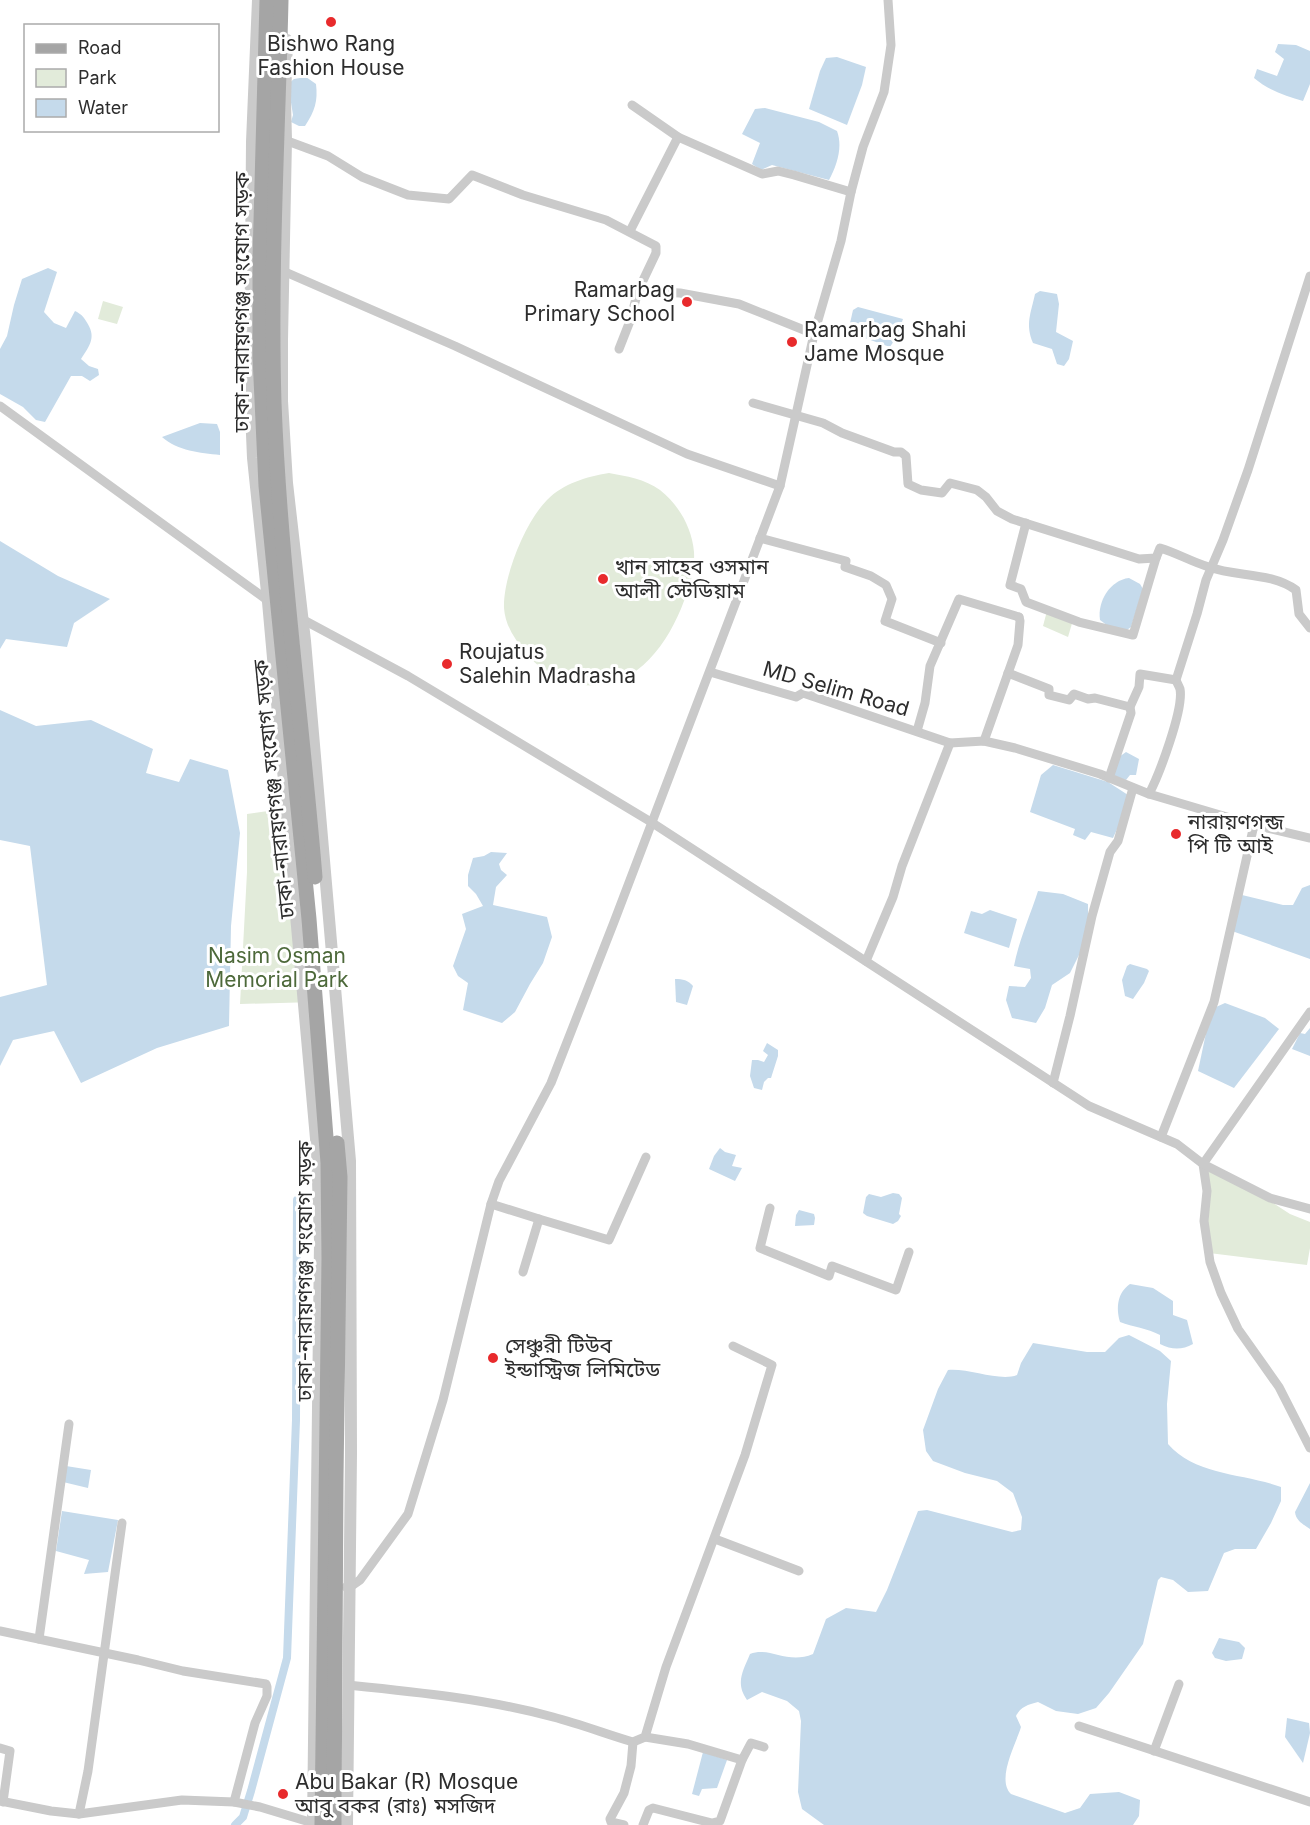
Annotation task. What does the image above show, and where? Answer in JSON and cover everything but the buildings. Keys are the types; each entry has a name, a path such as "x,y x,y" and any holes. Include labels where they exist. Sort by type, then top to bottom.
{"main road":[{"name":"ঢাকা-নারায়ণগঞ্জ সংযোগ সড়ক","path":"267,0 260,258 260,357 266,486 284,609 312,850 340,1177 343,1587 334,1825"},
{"name":"ঢাকা-নারায়ণগঞ্জ সংযোগ সড়ক","path":"281,0 281,138 273,264 274,402 284,609 328,1163 329,1258 324,1535 316,1824"}],"street":[{"path":"258,0 252,142 250,387 253,458 284,609"},
{"path":"284,609 287,483 282,401 281,138 285,100 288,0"},
{"path":"347,1825 348,1685 343,1587 360,1580 408,1514 443,1400 490,1204 499,1181 551,1083 780,486 814,333 841,241 850,192 863,147 884,92 891,45 888,0"},
{"path":"632,105 678,137 762,174 778,171 850,192"},
{"path":"630,231 678,137"},
{"path":"281,138 328,156 362,177 408,195 448,200 467,178 472,176 523,195 606,220 656,246 657,250 633,304 630,321 619,349"},
{"path":"283,271 455,346 687,454 780,486"},
{"path":"1149,794 1160,772 1179,708 1180,690 1176,681 1210,568 1223,540 1248,470 1310,276"},
{"path":"638,291 680,293 739,304 814,333"},
{"path":"753,403 823,423 842,433 894,452 901,452 906,456 908,484 921,490 942,493 950,483 977,490 997,511 1012,519 1139,559 1156,558"},
{"path":"0,406 284,609 408,676 651,822 1089,1106 1177,1144 1203,1164 1270,1197 1310,1209"},
{"path":"984,741 1018,645 1019,617 1026,603 1021,589 1011,585 1026,524"},
{"path":"760,538 846,561 845,567 871,576 886,585 892,599 885,621 941,643"},
{"path":"1026,603 1079,622 1133,635 1160,548 1210,568 1288,585 1296,590 1299,614 1310,628"},
{"path":"917,731 925,703 930,666 959,599 1019,617"},
{"name":"MD Selim Road","path":"710,672 796,697 803,693 950,742"},
{"path":"1008,674 1049,689 1049,695 1069,700 1074,694 1130,707"},
{"path":"1109,778 1131,713 1130,707 1139,687 1140,674 1176,681"},
{"path":"866,961 893,897 902,866 950,742 984,741 1038,755 1109,778 1149,794 1254,825 1310,838"},
{"path":"1053,1083 1092,916 1110,852 1118,841 1133,788"},
{"path":"1161,1137 1214,1002 1254,825"},
{"path":"1309,1017 1203,1164 1207,1191 1204,1221 1210,1262 1217,1282 1238,1329 1278,1387 1310,1448"},
{"path":"490,1204 609,1240 646,1157"},
{"path":"770,1208 760,1248 829,1276 832,1266 896,1290 909,1252"},
{"path":"523,1272 539,1219"},
{"path":"645,1737 666,1667 746,1455 772,1365 732,1346"},
{"path":"39,1639 69,1424"},
{"path":"79,1814 88,1771 122,1523"},
{"path":"715,1539 799,1571"},
{"path":"0,1631 183,1671 266,1684 267,1696 255,1723 234,1802"},
{"path":"1154,1751 1179,1684"},
{"path":"348,1685 416,1692 512,1708 554,1717 633,1742 645,1737 688,1744 742,1760"},
{"path":"1080,1726 1310,1802"},
{"path":"624,1825 611,1822 610,1819 624,1793 631,1766 633,1742"},
{"path":"643,1825 649,1810 653,1808 712,1823 720,1821 742,1760 751,1743 764,1747"},
{"path":"0,1748 10,1751 2,1801 79,1814 182,1800 234,1802 260,1807 316,1824"}],"green space":[{"path":"103,301 123,307 117,324 98,319"},
{"path":"609,473 648,483 667,496 691,534 694,565 692,577 676,620 666,639 653,655 639,669 622,679 604,685 584,685 552,674 530,657 508,626 504,608 505,595 511,566 523,536 547,500 561,489 576,482"},
{"path":"1047,611 1073,620 1068,637 1043,626"},
{"name":"Nasim Osman Memorial Park","path":"296,807 315,1002 240,1004 247,872 247,814"},
{"path":"1204,1169 1242,1183 1290,1214 1310,1222 1310,1248 1307,1265 1209,1253"}],"water":[{"path":"1278,44 1296,45 1310,51 1310,84 1303,101 1271,89 1254,78 1257,69 1277,76 1284,59 1275,52"},
{"path":"837,57 866,67 862,85 847,125 809,109 826,58"},
{"path":"306,77 316,84 317,96 313,111 305,126 299,126 291,122 293,115 288,84 294,79"},
{"path":"765,108 819,122 837,131 838,156 829,180 772,165 761,170 752,164 760,143 742,134 755,109"},
{"path":"48,268 57,272 44,312 54,323 66,328 75,311 83,316 92,336 81,359 89,366 98,369 99,375 90,381 82,376 71,376 45,422 36,420 23,407 0,394 0,349 7,336 22,279"},
{"path":"1040,291 1057,294 1059,304 1056,332 1073,341 1069,359 1064,366 1057,364 1052,349 1033,343 1029,324 1030,313 1035,294"},
{"path":"858,307 903,319 890,347 848,332 853,310"},
{"path":"200,423 217,424 220,432 220,455 182,448 162,437"},
{"path":"0,541 58,576 110,599 74,623 67,647 6,639 0,649"},
{"path":"1129,578 1140,584 1143,589 1131,627 1127,630 1108,626 1100,620 1103,599 1111,587"},
{"path":"0,710 36,726 91,720 153,749 146,773 179,782 190,759 228,770 240,833 231,926 229,1026 157,1048 81,1083 54,1031 13,1040 0,1066 0,997 47,985 30,846 0,840"},
{"path":"1126,752 1139,759 1136,775 1130,775 1126,780 1113,776 1119,757"},
{"path":"1053,765 1108,782 1128,795 1113,838 1091,832 1085,840 1073,835 1075,829 1030,812 1041,775"},
{"path":"491,852 507,853 499,864 501,870 507,875 496,887 493,905 547,917 552,937 543,963 515,1012 502,1023 463,1010 468,983 458,976 453,966 466,929 462,914 483,906 468,886 468,875 473,858"},
{"path":"1310,885 1310,959 1232,931 1242,895 1283,905 1293,905 1302,888"},
{"path":"1038,891 1063,894 1088,904 1088,923 1083,947 1070,973 1052,985 1045,1008 1036,1023 1012,1018 1006,1000 1009,986 1025,987 1031,978 1030,969 1014,966"},
{"path":"990,910 1017,919 1009,948 964,933 971,911 982,914"},
{"path":"1130,964 1149,971 1133,999 1125,996 1122,980"},
{"path":"675,979 685,980 693,986 687,1005 676,1002"},
{"path":"1225,1003 1265,1018 1279,1029 1234,1088 1198,1071 1206,1033 1216,1007"},
{"path":"1310,1028 1310,1056 1292,1049 1300,1033 1305,1034"},
{"path":"767,1043 778,1050 778,1056 771,1078 764,1082 762,1090 754,1088 750,1076 752,1060 764,1062 768,1055 763,1051"},
{"path":"720,1148 736,1155 732,1166 742,1168 735,1181 709,1169"},
{"path":"893,1193 899,1194 902,1198 899,1214 901,1216 898,1221 893,1224 863,1213 866,1197 869,1194 881,1197"},
{"path":"799,1210 814,1214 814,1225 795,1226"},
{"path":"1130,1284 1153,1288 1173,1301 1173,1315 1187,1320 1193,1344 1181,1348 1169,1347 1160,1344 1160,1335 1120,1322 1118,1311 1120,1296"},
{"path":"1129,1335 1160,1351 1171,1361 1167,1404 1168,1444 1179,1454 1206,1468 1281,1487 1281,1501 1256,1549 1235,1549 1224,1553 1208,1591 1188,1592 1173,1580 1161,1577 1158,1580 1143,1644 1096,1708 1078,1714 1056,1711 1038,1702 1023,1708 1016,1716 1021,1727 1006,1771 1007,1788 1011,1794 1065,1813 1080,1808 1090,1794 1119,1792 1140,1800 1139,1816 1133,1825 824,1825 802,1809 798,1792 801,1721 799,1711 787,1701 762,1692 747,1700 741,1688 741,1682 750,1654 765,1652 795,1658 813,1654 826,1619 846,1608 876,1612 918,1511 927,1510 1012,1532 1021,1530 1022,1517 1013,1493 997,1481 965,1473 933,1461 926,1451 923,1430 938,1389 948,1370 1010,1377 1017,1375 1033,1343 1087,1352 1105,1352 1119,1338"},
{"path":"66,1466 91,1470 88,1488 63,1482"},
{"path":"1310,1483 1310,1529 1298,1520 1295,1512"},
{"path":"62,1511 118,1520 108,1572 84,1574 89,1560 56,1551"},
{"path":"1219,1638 1239,1642 1245,1648 1242,1659 1226,1661 1215,1658 1212,1653"},
{"path":"1287,1718 1309,1723 1310,1733 1303,1763 1285,1737"},
{"path":"703,1752 727,1760 717,1788 702,1789 699,1796 692,1794"}],"waterway":[{"path":"235,1825 243,1817 287,1658 296,1420 297,1200"}],"place":[{"name":"Bishwo Rang Fashion House","path":"331,22"},
{"name":"Ramarbag Primary School","path":"687,302"},
{"name":"Ramarbag Shahi Jame Mosque","path":"792,342"},
{"name":"খান সাহেব ওসমান আলী স্টেডিয়াম","path":"603,579"},
{"name":"Roujatus Salehin Madrasha","path":"447,664"},
{"name":"নারায়ণগন্জ পি টি আই","path":"1176,834"},
{"name":"সেঞ্চুরী টিউব ইন্ডাস্ট্রিজ লিমিটেড","path":"493,1358"},
{"name":"Abu Bakar (R) Mosque আবু বকর (রাঃ) মসজিদ","path":"283,1794"}]}
